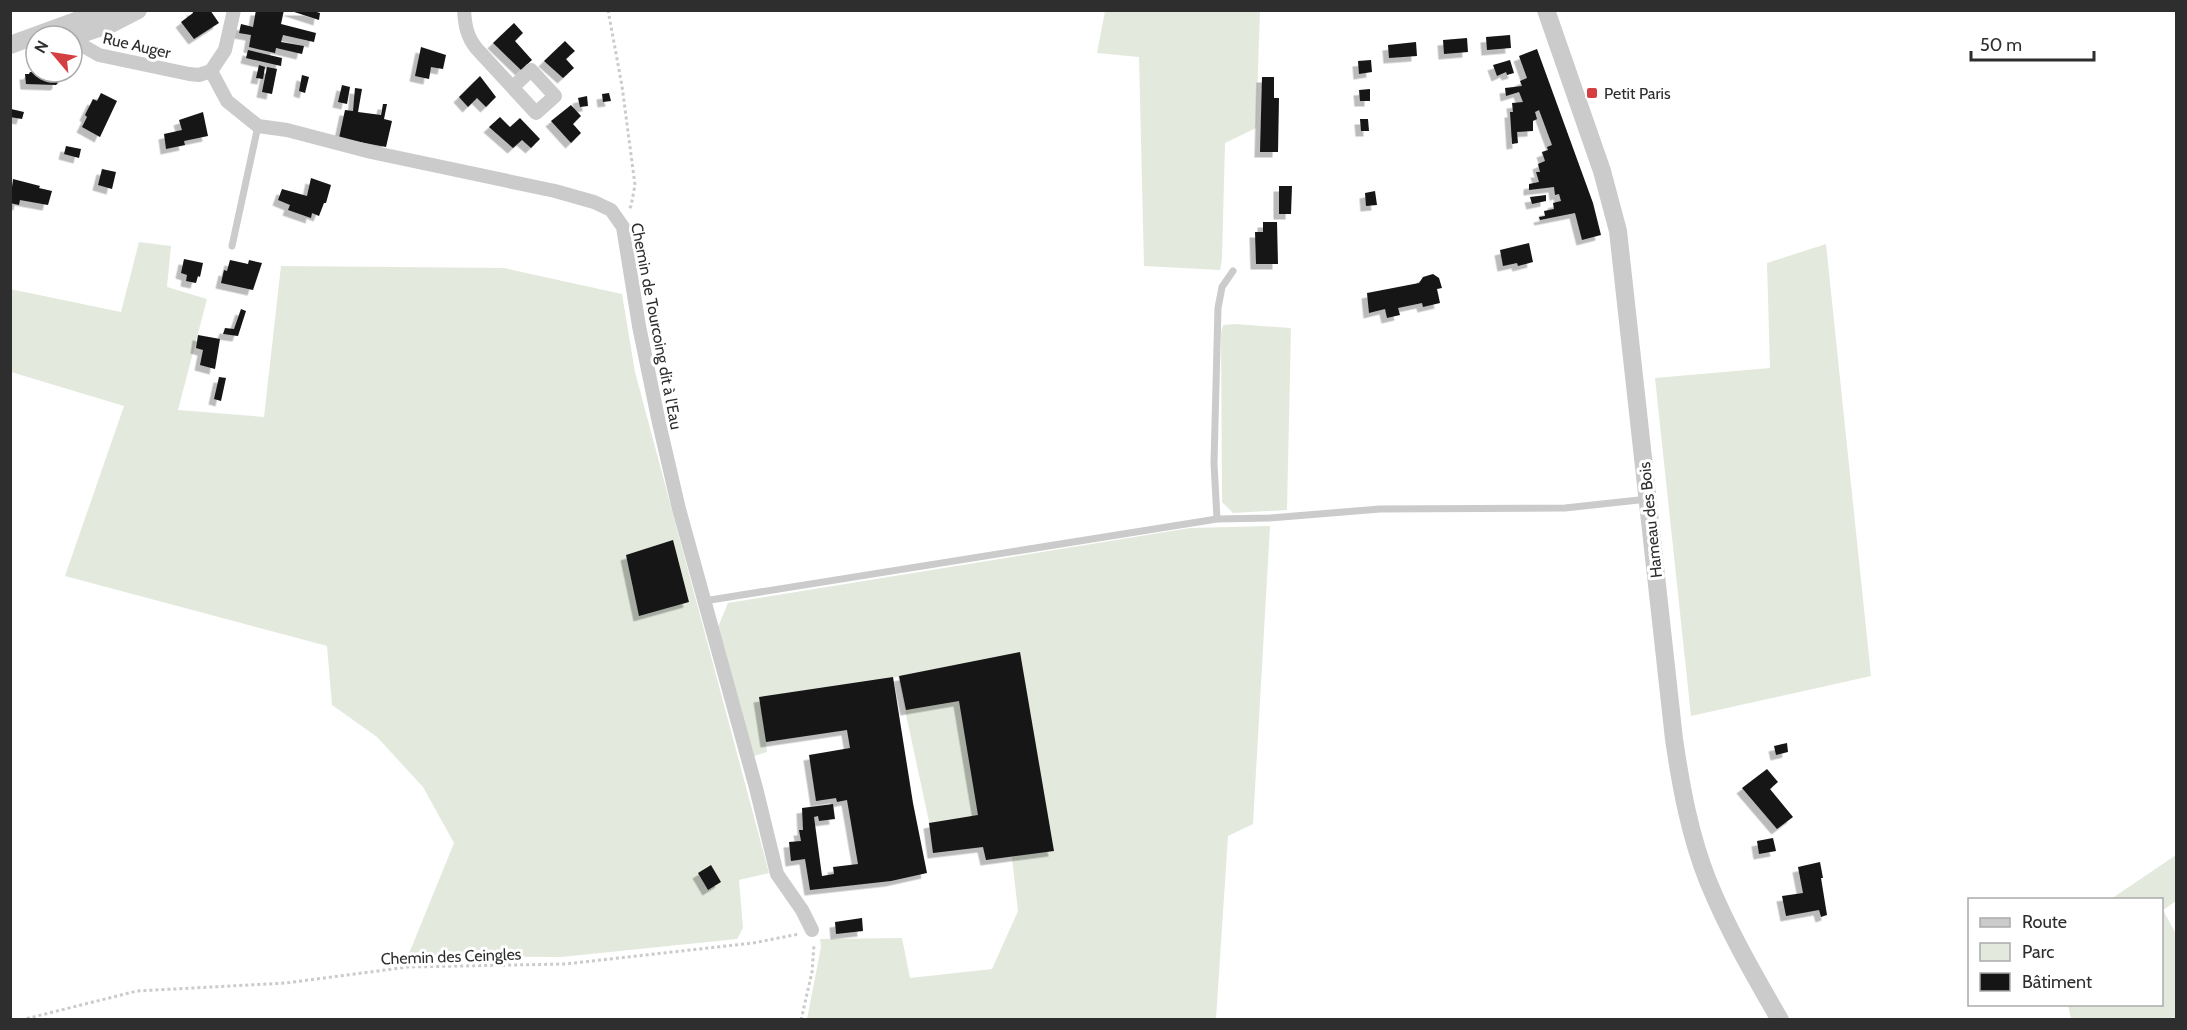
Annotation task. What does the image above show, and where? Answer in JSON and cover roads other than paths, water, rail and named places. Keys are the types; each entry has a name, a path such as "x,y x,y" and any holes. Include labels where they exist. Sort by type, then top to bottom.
{"street":[{"path":"84,24 106,10"},
{"path":"84,30 111,24 138,10"},
{"path":"234,10 225,50 211,71 227,101 258,126"},
{"path":"464,10 467,33 471,42 513,87"},
{"name":"Hameau des Bois","path":"1545,10 1602,171 1618,231 1674,739 1684,800 1700,858 1720,909 1752,972 1780,1020"},
{"name":"Rue Auger","path":"84,48 99,55 189,74 199,75 211,71"},
{"name":"Chemin de Tourcoing dit à l'Eau","path":"258,126 287,130 371,152 555,191 594,202 610,210 618,218 623,227 639,326 661,434 777,874 802,910 812,930"}],"lane":[{"path":"232,246 258,126"},
{"path":"1217,519 1214,463 1218,308 1222,287 1233,271"},
{"path":"704,601 1217,519 1269,518 1388,508 1522,510 1648,499"}],"place":[{"name":"Petit Paris","path":"1592,93"}]}
